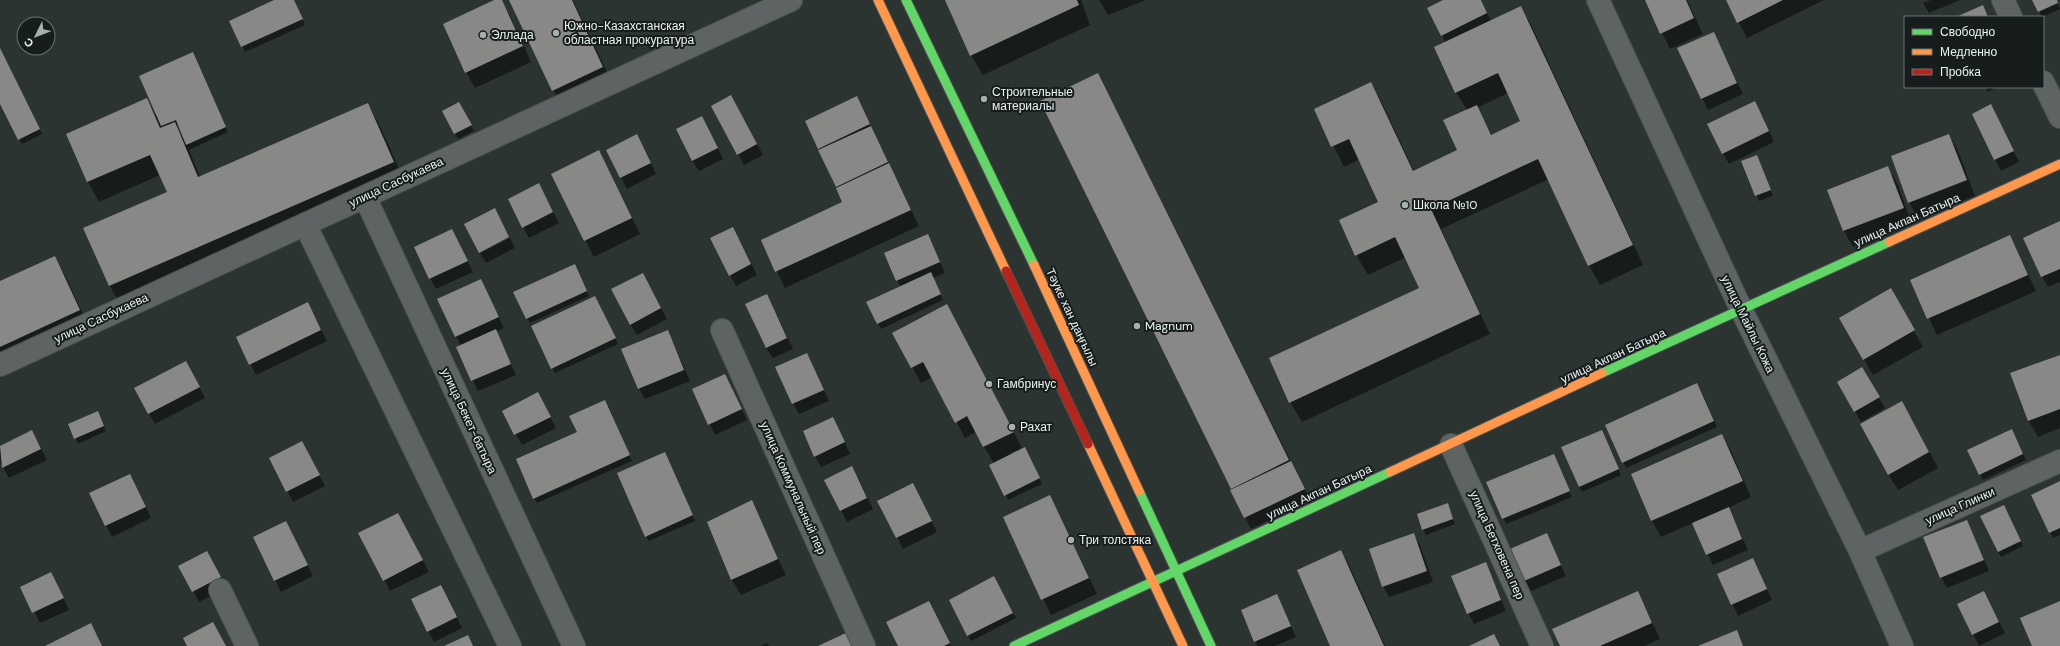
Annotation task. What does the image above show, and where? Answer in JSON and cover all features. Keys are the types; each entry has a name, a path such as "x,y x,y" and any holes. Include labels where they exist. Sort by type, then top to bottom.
{"main road":[{"path":"878,0 1183,646"},
{"name":"Тәуке хан даңғылы","path":"906,0 1063,327 1211,646"},
{"name":"улица Акпан Батыра","path":"1153,582 1451,445 1741,309 2060,164"},
{"path":"1014,646 1153,582"}],"street":[{"name":"улица Сасбукаева","path":"0,365 791,0"},
{"name":"улица Майлы Кожа","path":"1598,0 1741,309 1860,551 1902,646"},
{"path":"2003,0 2011,16"},
{"path":"2044,84 2060,117"},
{"name":"улица Бекет-батыра","path":"365,196 574,646"},
{"path":"305,224 510,646"},
{"name":"улица Коммунальный пер","path":"722,330 864,646"},
{"name":"улица Бетховена пер","path":"1451,445 1542,646"},
{"name":"улица Глинки","path":"1860,551 2060,461"},
{"path":"220,590 247,646"}],"building":[{"path":"274,0 294,0 303,19 241,47 229,21"},
{"name":"Эллада","path":"494,0 502,0 523,46 465,73 443,24"},
{"name":"Южно-Казахстанская областная прокуратура","path":"509,0 572,0 603,67 552,91"},
{"path":"945,0 1077,0 1079,5 970,56"},
{"path":"1443,0 1481,0 1487,13 1441,36 1427,8"},
{"path":"1645,0 1686,0 1694,18 1660,34"},
{"path":"1726,0 1783,0 1737,23"},
{"path":"2032,0 2057,0 2058,3 2038,12"},
{"path":"1983,5 1988,16 1958,16"},
{"name":"Школа №10","path":"1521,6 1633,245 1588,266 1538,159 1431,209 1480,314 1289,403 1269,358 1419,288 1395,237 1355,256 1339,220 1378,202 1349,139 1331,147 1314,109 1371,82 1413,171 1457,150 1443,120 1477,105 1491,135 1520,121 1498,73 1455,93 1434,47"},
{"path":"1714,32 1737,83 1701,99 1677,48"},
{"path":"0,48 40,129 18,140 0,104"},
{"path":"193,52 226,127 186,145 176,120 161,126 139,76"},
{"path":"1098,73 1289,460 1231,489 1040,101"},
{"path":"731,95 757,144 737,155 711,106"},
{"path":"857,96 870,124 818,149 805,121"},
{"path":"147,98 160,128 175,122 198,177 368,103 394,162 109,286 83,228 167,192 150,155 87,182 66,134"},
{"path":"1755,101 1769,131 1722,154 1707,124"},
{"path":"459,102 472,125 454,134 442,111"},
{"path":"1991,104 2014,151 1994,160 1972,114"},
{"path":"702,116 718,148 692,161 676,129"},
{"path":"871,126 888,162 836,187 818,150"},
{"path":"637,134 651,163 620,178 606,150"},
{"path":"1949,134 1967,180 1908,203 1891,156"},
{"path":"599,150 632,218 584,241 551,174"},
{"path":"1757,155 1771,190 1755,196 1741,161"},
{"path":"889,163 911,210 775,272 761,240 842,202 836,188"},
{"path":"1888,166 1904,208 1843,231 1827,190"},
{"path":"539,183 553,212 522,228 508,199"},
{"path":"495,208 509,237 479,253 464,224"},
{"path":"2060,221 2060,269 2041,277 2023,238"},
{"path":"733,227 751,264 729,276 710,238"},
{"path":"452,229 468,261 429,279 414,247"},
{"path":"928,234 940,262 896,281 884,253"},
{"path":"2010,235 2028,275 1927,319 1910,280"},
{"path":"55,256 80,310 0,347 0,281"},
{"path":"575,264 587,291 526,319 513,292"},
{"path":"931,272 941,294 877,324 866,302"},
{"path":"643,273 661,308 630,325 611,289"},
{"path":"481,279 499,317 455,337 437,299"},
{"path":"1891,288 1915,330 1863,360 1839,318"},
{"path":"767,294 787,338 766,348 745,304"},
{"path":"595,296 616,338 551,369 531,326"},
{"path":"308,302 321,330 249,365 236,337"},
{"path":"947,304 1014,432 983,447 967,416 955,423 923,362 911,368 892,333"},
{"path":"496,329 511,364 471,381 456,347"},
{"path":"668,330 684,370 638,389 621,349"},
{"path":"807,353 824,390 792,404 775,367"},
{"path":"2060,355 2060,409 2028,421 2010,373"},
{"path":"186,361 200,387 148,414 134,388"},
{"path":"1862,367 1880,397 1854,412 1837,382"},
{"path":"725,374 742,409 708,425 692,389"},
{"path":"1697,383 1714,421 1622,463 1605,425"},
{"path":"538,392 551,417 514,435 502,411"},
{"path":"605,400 630,455 533,499 516,459 577,432 569,416"},
{"path":"1902,401 1929,452 1888,475 1860,424"},
{"path":"98,411 104,426 74,439 68,424"},
{"path":"833,417 845,442 814,457 803,431"},
{"path":"2012,429 2023,454 1979,475 1967,450"},
{"path":"32,430 41,449 2,468 0,446"},
{"path":"1602,430 1619,469 1579,487 1561,447"},
{"path":"1722,434 1743,481 1651,521 1631,474"},
{"path":"302,441 320,475 286,492 269,458"},
{"path":"1025,447 1040,478 1004,496 989,465"},
{"path":"665,452 693,515 645,537 617,473"},
{"path":"1554,454 1570,491 1502,519 1486,482"},
{"path":"1291,461 1305,489 1244,518 1230,490"},
{"path":"852,466 867,498 840,511 824,480"},
{"path":"130,474 146,507 105,526 89,493"},
{"path":"2060,481 2060,528 2049,533 2031,495"},
{"path":"913,483 932,521 896,538 877,501"},
{"path":"1050,495 1089,578 1041,600 1003,517"},
{"path":"752,500 778,559 731,580 707,522"},
{"path":"1448,503 1453,519 1422,530 1417,514"},
{"path":"2004,505 2021,541 1998,552 1980,516"},
{"path":"1729,507 1742,539 1706,555 1692,523"},
{"path":"398,513 423,560 383,581 358,533"},
{"path":"1967,520 1984,560 1940,578 1923,537"},
{"path":"286,521 308,565 274,581 253,537"},
{"path":"1414,533 1427,571 1382,587 1369,549"},
{"path":"1547,533 1561,565 1524,581 1510,549"},
{"path":"1341,550 1384,646 1330,646 1297,570"},
{"path":"207,551 221,577 192,592 178,566"},
{"path":"1753,558 1767,589 1731,605 1717,574"},
{"path":"1486,562 1501,600 1467,614 1451,576"},
{"path":"51,572 64,598 32,613 20,587"},
{"path":"994,576 1013,613 967,636 949,600"},
{"path":"441,585 457,617 427,632 411,599"},
{"path":"1638,591 1652,623 1600,646 1560,646 1552,629"},
{"path":"1984,591 1999,622 1972,635 1957,604"},
{"path":"1277,594 1291,626 1254,642 1241,610"},
{"path":"929,601 950,643 944,646 898,646 886,622"},
{"path":"2060,601 2060,646 2032,646 2020,618"},
{"path":"213,622 226,646 187,646 183,638"},
{"path":"91,623 102,646 45,646"},
{"path":"1737,630 1743,646 1698,646"},
{"path":"848,632 855,646 818,646"},
{"path":"1494,634 1500,646 1469,646"},
{"path":"468,635 473,646 444,646"}],"traffic: fast":[{"path":"906,0 1034,265"},
{"path":"1602,373 1889,242"},
{"path":"1014,646 1390,472"},
{"path":"1139,491 1211,646"}],"traffic: slow":[{"path":"878,0 1006,271"},
{"path":"1889,242 2060,164"},
{"path":"1034,265 1139,491"},
{"path":"1390,472 1602,373"},
{"path":"1088,444 1183,646"}],"traffic: jam":[{"path":"1006,271 1088,444"}],"place":[{"name":"Южно-Казахстанская областная прокуратура","path":"556,33"},
{"name":"Эллада","path":"483,35"},
{"name":"Строительные материалы","path":"984,99"},
{"name":"Школа №10","path":"1405,205"},
{"name":"Magnum","path":"1137,326"},
{"name":"Гамбринус","path":"989,384"},
{"name":"Рахат","path":"1012,427"},
{"name":"Три толстяка","path":"1071,540"}]}
